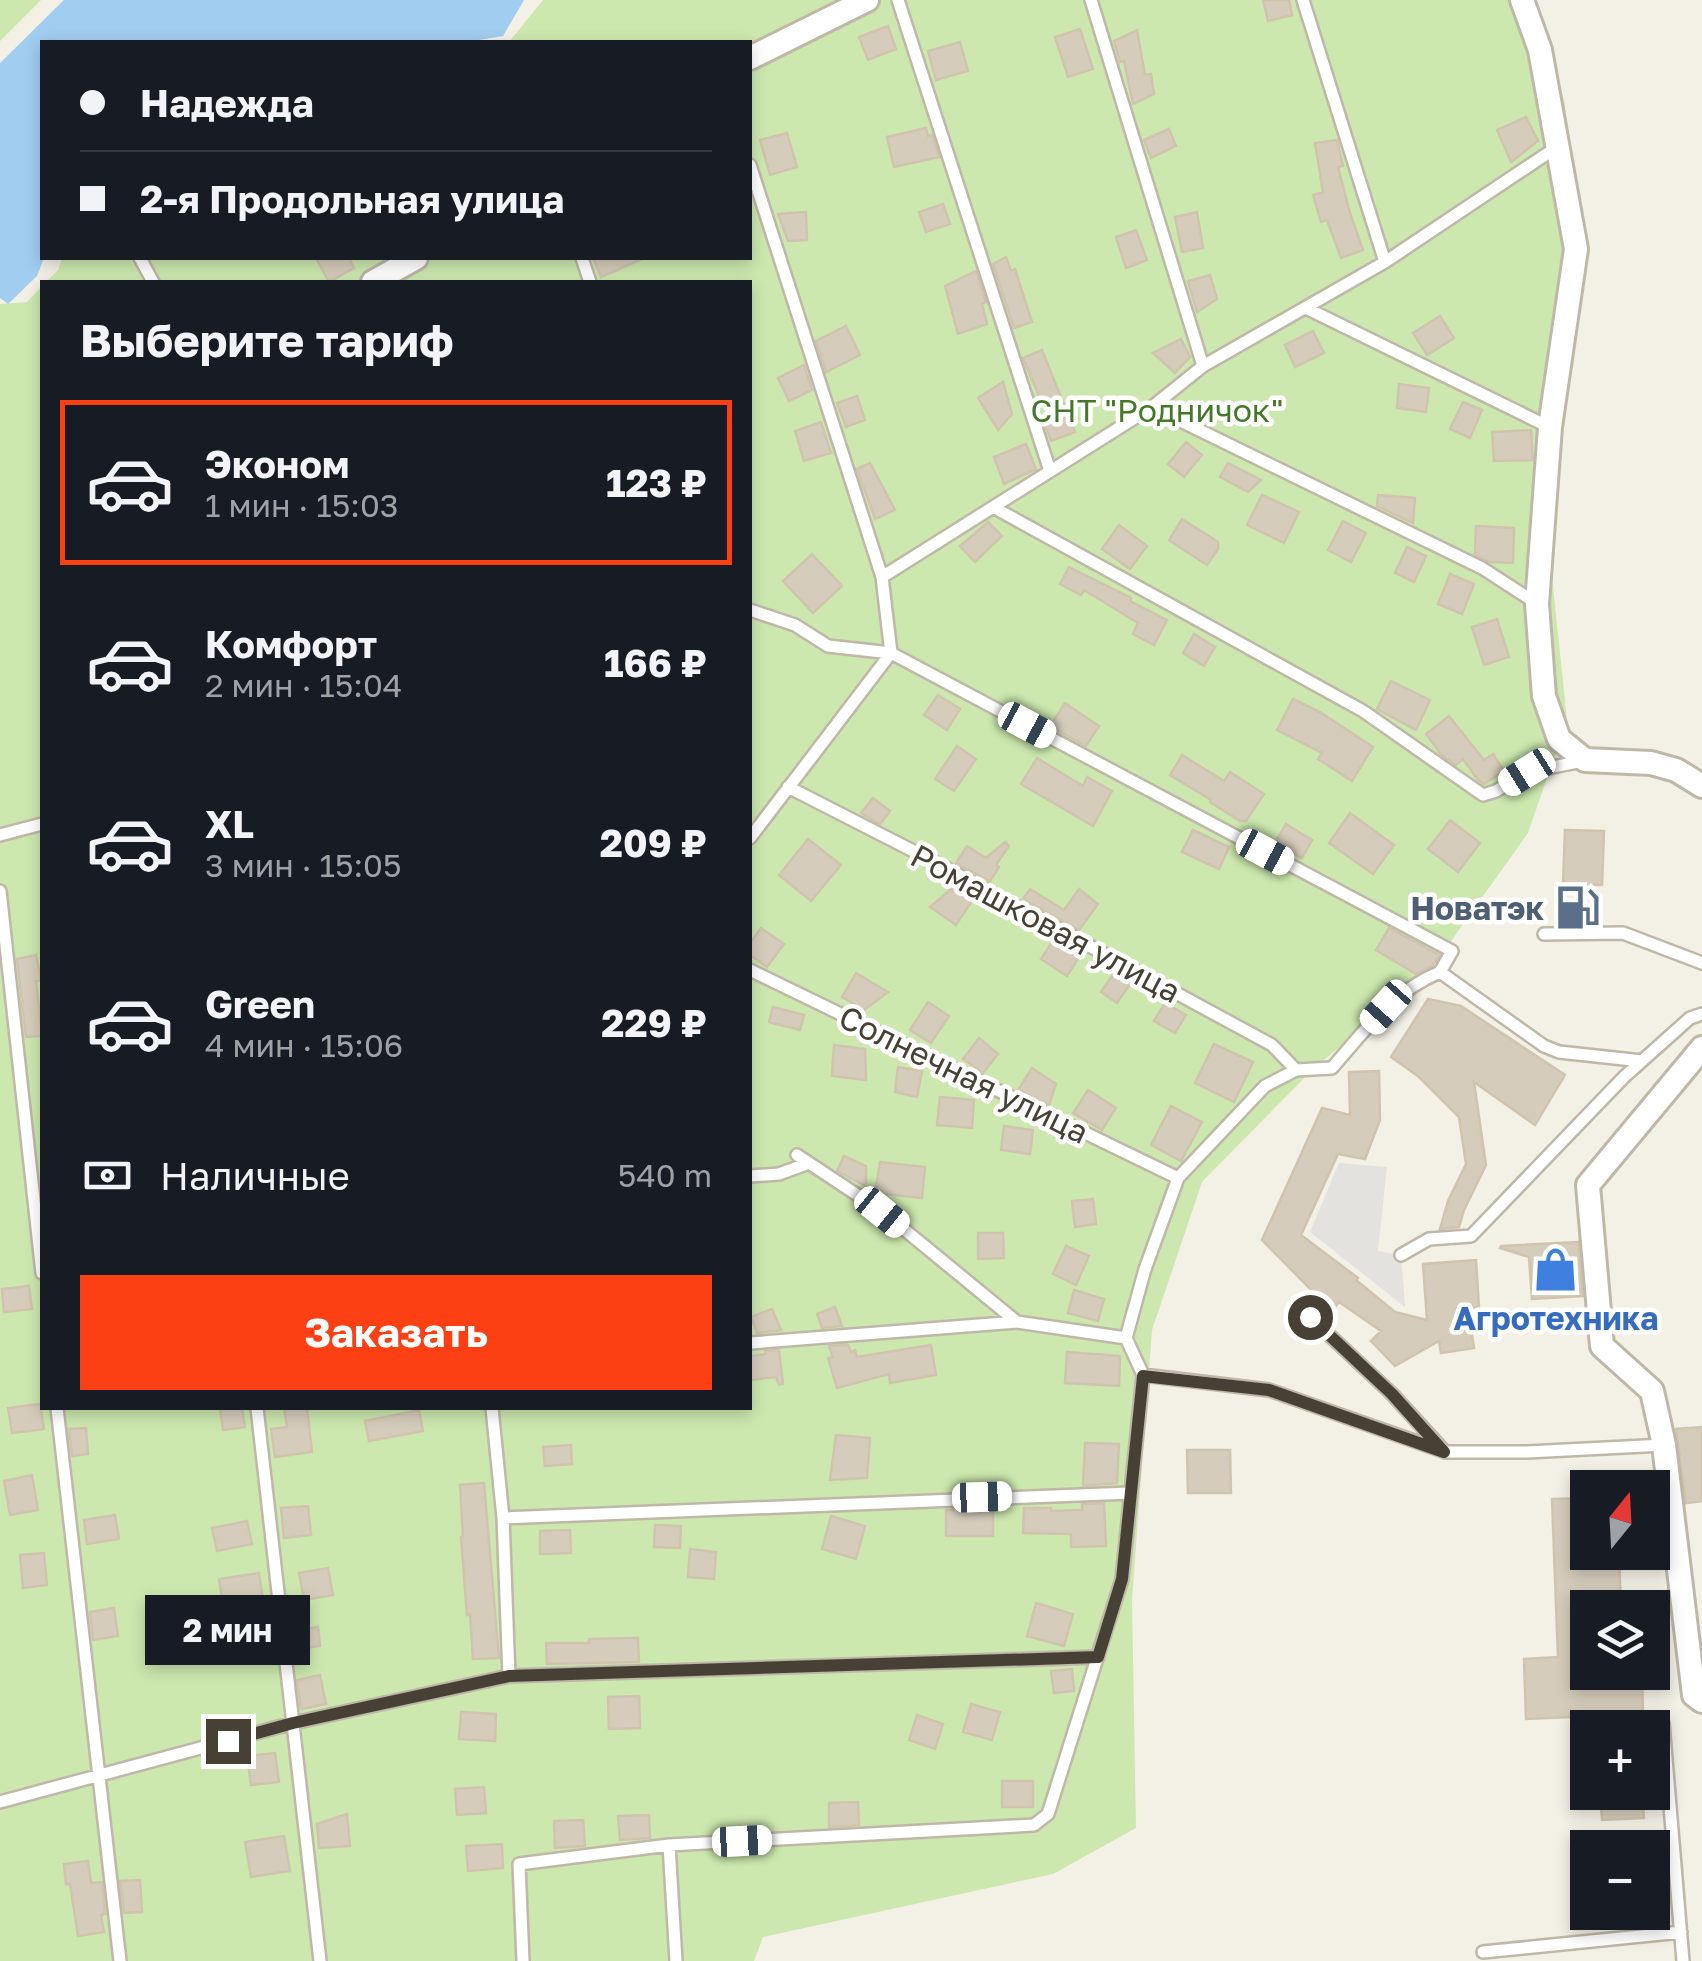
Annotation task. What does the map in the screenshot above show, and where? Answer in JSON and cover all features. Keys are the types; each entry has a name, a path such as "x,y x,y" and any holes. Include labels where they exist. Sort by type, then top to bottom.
{"street":[{"path":"752,57 867,0"},
{"path":"1522,0 1540,50 1576,249 1550,427 1537,604 1544,696 1559,739 1585,760 1651,763 1676,770 1702,786"},
{"path":"381,275 412,260"},
{"path":"1702,1048 1588,1185 1602,1346 1652,1391 1664,1445 1694,1695 1702,1701"}],"lane":[{"path":"898,0 1050,471"},
{"path":"1092,0 1203,366"},
{"path":"1303,0 1385,262"},
{"path":"882,577 1152,407 1203,366 1385,262 1558,147"},
{"path":"752,171 882,577 891,653 752,835"},
{"path":"1306,308 1550,427"},
{"path":"1152,407 1482,568 1537,604"},
{"path":"993,507 1363,710 1482,795 1496,792 1527,772 1585,760"},
{"path":"523,1961 519,1864 669,1845 1034,1825 1048,1814 1122,1579 1143,1376 1126,1338 1145,1269 1178,1178 1265,1086 1296,1070 1332,1068 1386,1007 1417,982 1440,972 1452,951 891,653 828,646 796,625 752,611"},
{"name":"Ромашковая улица","path":"788,787 1272,1044 1296,1070"},
{"path":"0,834 40,824"},
{"path":"0,890 40,1255"},
{"path":"1544,934 1623,934 1702,963"},
{"name":"Солнечная улица","path":"752,971 1178,1178"},
{"path":"1440,972 1544,1046 1559,1052 1642,1061"},
{"path":"1401,1255 1429,1240 1470,1236 1624,1077 1690,1018 1702,1014"},
{"path":"796,1154 882,1212 1017,1322"},
{"path":"752,1176 779,1174 809,1163"},
{"path":"1310,1317 1392,1394 1444,1452"},
{"path":"752,1344 1017,1322 1126,1338"},
{"path":"1143,1376 1269,1390 1444,1452 1664,1445"},
{"path":"58,1410 120,1961"},
{"path":"257,1410 320,1961"},
{"path":"492,1410 503,1518 509,1676"},
{"path":"503,1518 1130,1492"},
{"path":"0,1802 293,1723 509,1676 1098,1657"},
{"path":"1670,1810 1683,1961"},
{"path":"669,1845 676,1961"},
{"path":"1483,1952 1681,1932"}],"green space":[{"path":"0,0 41,0 0,41"},
{"name":"СНТ \"Родничок\"","path":"543,0 1531,0 1564,100 1586,250 1549,548 1567,720 1528,833 1424,979 1315,1067 1202,1182 1152,1330 1132,1600 1136,1828 1053,1874 763,1937 754,1961 0,1961 0,304 27,302 40,288 40,1410 752,1410 752,280 48,280 61,260 752,260 752,40 511,40"}],"shaded area":[{"path":"1339,1163 1387,1167 1378,1251 1401,1255 1405,1307 1310,1232"}],"water":[{"path":"64,0 524,0 503,36 479,40 40,40 40,260 43,260 37,276 8,304 0,298 0,63"}],"building":[{"path":"1263,0 1289,0 1292,15 1268,21"},
{"path":"888,26 896,49 868,60 859,37"},
{"path":"1080,29 1093,69 1068,77 1055,37"},
{"path":"1137,30 1145,75 1151,74 1154,94 1133,104 1124,61 1120,62 1114,41"},
{"path":"960,42 968,71 936,80 928,51"},
{"path":"1526,117 1538,141 1511,162 1497,130"},
{"path":"926,128 939,157 894,167 887,137"},
{"path":"1169,129 1176,146 1151,158 1144,140"},
{"path":"787,133 797,167 770,175 760,140"},
{"path":"1337,140 1343,166 1338,167 1363,250 1341,258 1327,220 1321,222 1313,195 1323,192 1315,143"},
{"path":"943,204 950,224 926,232 919,212"},
{"path":"806,212 807,240 788,241 778,214"},
{"path":"1197,212 1203,248 1182,252 1175,217"},
{"path":"1136,230 1147,260 1126,268 1116,237"},
{"path":"1006,257 1011,271 1015,269 1032,322 1014,328 993,264"},
{"path":"317,260 350,260 354,268 328,280"},
{"path":"594,260 639,260 601,277"},
{"path":"976,271 986,302 982,304 987,324 958,334 945,286"},
{"path":"1210,275 1217,299 1197,312 1188,281"},
{"path":"1440,316 1454,338 1427,355 1413,333"},
{"path":"846,326 860,355 826,372 816,341"},
{"path":"1313,331 1324,353 1295,367 1285,345"},
{"path":"1181,339 1190,357 1175,373 1153,353"},
{"path":"1042,350 1075,432 1051,441 1042,417 1047,415 1023,358"},
{"path":"804,365 812,390 789,401 778,378"},
{"path":"1003,382 1012,414 998,430 978,398"},
{"path":"1399,384 1429,388 1426,412 1397,408"},
{"path":"857,396 865,420 846,427 837,403"},
{"path":"1463,402 1482,410 1470,438 1450,429"},
{"path":"821,422 831,453 804,461 795,431"},
{"path":"1531,430 1533,460 1494,461 1492,432"},
{"path":"1186,442 1202,455 1184,477 1168,464"},
{"path":"1026,444 1036,469 1004,484 994,457"},
{"path":"870,463 895,510 875,519 857,469"},
{"path":"1228,463 1261,480 1248,492 1220,477"},
{"path":"1262,495 1299,512 1284,543 1247,525"},
{"path":"1378,495 1415,498 1413,523 1377,506"},
{"path":"1182,519 1218,542 1218,549 1207,565 1169,540"},
{"path":"1343,521 1366,533 1351,562 1328,550"},
{"path":"988,522 1002,536 975,562 960,546"},
{"path":"1119,525 1147,546 1130,569 1102,549"},
{"path":"1476,526 1514,528 1513,563 1490,562 1475,554"},
{"path":"1407,547 1426,556 1414,582 1395,573"},
{"path":"812,554 842,586 813,613 783,581"},
{"path":"1069,567 1167,620 1154,645 1133,634 1138,623 1084,590 1081,595 1060,584"},
{"path":"1450,574 1474,584 1462,614 1438,604"},
{"path":"1497,619 1509,657 1484,665 1472,627"},
{"path":"1194,634 1215,647 1204,666 1183,653"},
{"path":"1391,681 1430,700 1416,730 1377,709"},
{"path":"938,695 960,709 947,730 924,715"},
{"path":"1293,699 1373,747 1352,781 1318,759 1322,753 1277,730"},
{"path":"1065,703 1099,726 1086,746 1050,726"},
{"path":"1449,716 1484,760 1493,754 1504,771 1484,784 1463,759 1456,765 1441,754 1426,734"},
{"path":"957,746 976,759 954,791 935,779"},
{"path":"1182,755 1224,781 1230,772 1264,794 1246,821 1240,821 1170,775"},
{"path":"1037,758 1083,786 1087,777 1112,791 1093,826 1021,784"},
{"path":"873,798 890,811 880,824 861,813"},
{"path":"1350,813 1394,845 1373,874 1329,843"},
{"path":"1450,820 1480,843 1458,872 1428,849"},
{"path":"1286,824 1312,840 1302,858 1275,843"},
{"path":"1193,830 1229,847 1219,869 1182,852"},
{"path":"1565,830 1604,831 1602,885 1563,884"},
{"path":"808,839 841,865 811,901 779,875"},
{"path":"1005,842 1009,846 990,881 956,863 967,846 986,858"},
{"path":"956,885 976,895 956,925 930,907"},
{"path":"1030,889 1064,910 1079,889 1098,904 1079,930 1023,899"},
{"path":"761,928 784,944 767,967 752,956 752,940"},
{"path":"1389,928 1439,955 1433,965 1416,974 1376,950"},
{"path":"1055,938 1081,954 1067,976 1041,959"},
{"path":"36,955 40,975 36,981 40,1036 26,1037 17,959"},
{"path":"856,973 888,992 864,1010 842,997"},
{"path":"1114,973 1130,984 1117,1003 1101,992"},
{"path":"1428,999 1461,1006 1565,1075 1535,1125 1474,1082 1486,1165 1459,1227 1440,1229 1466,1164 1459,1117 1419,1077 1391,1057"},
{"path":"928,1002 949,1016 931,1043 910,1030"},
{"path":"1165,1003 1186,1015 1175,1033 1154,1021"},
{"path":"773,1007 804,1015 800,1030 769,1022"},
{"path":"979,1038 998,1054 983,1073 963,1059"},
{"path":"1214,1044 1253,1062 1234,1102 1195,1083"},
{"path":"834,1045 865,1049 866,1080 832,1076"},
{"path":"898,1067 922,1071 917,1097 895,1092"},
{"path":"1032,1068 1056,1084 1049,1105 1018,1090"},
{"path":"1379,1071 1380,1120 1365,1159 1338,1154 1301,1235 1395,1312 1427,1320 1423,1264 1476,1260 1479,1307 1468,1308 1474,1348 1441,1353 1439,1341 1395,1366 1371,1341 1381,1331 1339,1302 1332,1311 1262,1240 1322,1108 1350,1115 1349,1072"},
{"path":"1088,1090 1116,1108 1102,1130 1073,1113"},
{"path":"940,1097 974,1100 972,1128 937,1125"},
{"path":"1171,1106 1202,1122 1181,1161 1151,1145"},
{"path":"1004,1126 1033,1130 1030,1154 1001,1150"},
{"path":"844,1156 866,1166 866,1186 837,1171"},
{"path":"880,1162 925,1167 922,1198 875,1193"},
{"path":"1093,1199 1096,1224 1075,1227 1072,1201"},
{"path":"978,1233 1003,1233 1004,1258 978,1259"},
{"name":"Агротехника","path":"1578,1242 1583,1296 1532,1299 1529,1257 1500,1248 1501,1246"},
{"path":"1066,1246 1089,1256 1076,1285 1053,1274"},
{"path":"29,1286 32,1309 4,1312 2,1289"},
{"path":"1074,1290 1104,1299 1098,1321 1068,1313"},
{"path":"835,1307 842,1326 822,1328 817,1314"},
{"path":"772,1309 781,1330 757,1333 752,1317"},
{"path":"848,1345 857,1357 931,1345 936,1375 890,1383 889,1374 837,1388 828,1358 833,1357 829,1346"},
{"path":"779,1350 783,1384 779,1385 776,1377 752,1380 752,1356 766,1354 765,1351"},
{"path":"1067,1352 1120,1356 1119,1386 1065,1383"},
{"path":"40,1404 44,1429 12,1433 8,1408"},
{"path":"220,1410 242,1410 245,1427 223,1430"},
{"path":"284,1410 307,1410 312,1452 275,1457 271,1429 287,1427"},
{"path":"419,1410 423,1431 369,1441 365,1421"},
{"path":"1702,1427 1702,1501 1686,1503 1676,1429"},
{"path":"86,1428 88,1454 72,1456 69,1429"},
{"path":"836,1435 870,1438 867,1478 830,1480"},
{"path":"1085,1443 1119,1444 1117,1483 1083,1486"},
{"path":"571,1445 572,1464 545,1466 543,1447"},
{"path":"1187,1450 1230,1450 1231,1493 1188,1493"},
{"path":"32,1475 38,1510 10,1515 4,1481"},
{"path":"484,1483 499,1658 473,1659 460,1485"},
{"path":"1570,1498 1570,1570 1620,1570 1620,1590 1570,1590 1570,1690 1642,1690 1643,1710 1570,1710 1570,1717 1526,1719 1524,1659 1558,1657 1552,1499"},
{"path":"1104,1503 1106,1546 1071,1547 1071,1534 1023,1533 1024,1508 1082,1510 1082,1504"},
{"path":"308,1506 311,1535 284,1538 281,1508"},
{"path":"993,1508 993,1536 946,1536 946,1510"},
{"path":"115,1515 119,1539 87,1544 84,1520"},
{"path":"831,1516 865,1526 856,1559 822,1549"},
{"path":"247,1521 252,1544 217,1551 212,1528"},
{"path":"655,1525 681,1526 680,1548 654,1547"},
{"path":"570,1530 571,1553 540,1554 540,1531"},
{"path":"690,1549 716,1552 714,1579 688,1577"},
{"path":"44,1553 47,1585 23,1588 20,1555"},
{"path":"328,1568 333,1595 304,1600 299,1573"},
{"path":"259,1573 263,1600 223,1605 219,1579"},
{"path":"1036,1603 1073,1614 1064,1646 1027,1636"},
{"path":"114,1608 118,1636 93,1640 90,1612"},
{"path":"318,1627 320,1646 297,1649 294,1630"},
{"path":"638,1638 639,1662 547,1664 546,1643"},
{"path":"1072,1669 1074,1691 1054,1693 1051,1671"},
{"path":"320,1675 326,1704 301,1709 297,1680"},
{"path":"639,1696 640,1728 609,1729 608,1697"},
{"path":"971,1704 1000,1712 992,1740 963,1732"},
{"path":"461,1712 496,1714 495,1741 459,1739"},
{"path":"917,1715 943,1724 935,1749 909,1740"},
{"path":"275,1753 279,1782 251,1785 247,1756"},
{"path":"1002,1781 1033,1781 1033,1807 1002,1807"},
{"path":"484,1787 486,1813 457,1815 455,1789"},
{"path":"858,1802 859,1825 829,1827 829,1803"},
{"path":"1601,1810 1643,1810 1644,1818 1602,1820"},
{"path":"347,1814 350,1846 319,1848 317,1824"},
{"path":"649,1815 650,1838 620,1840 618,1816"},
{"path":"583,1820 585,1846 555,1848 554,1821"},
{"path":"284,1836 290,1871 251,1877 245,1842"},
{"path":"502,1844 503,1868 468,1871 466,1846"},
{"path":"88,1861 91,1883 102,1882 104,1932 78,1936 64,1864"},
{"path":"140,1880 142,1912 124,1913 120,1881"}],"place":[{"name":"Новатэк","path":"1577,908"},
{"name":"Агротехника","path":"1556,1270"}],"route":[{"path":"228,1741 509,1676 1098,1657 1122,1579 1143,1376 1269,1390 1444,1452 1392,1394 1310,1317"}]}
